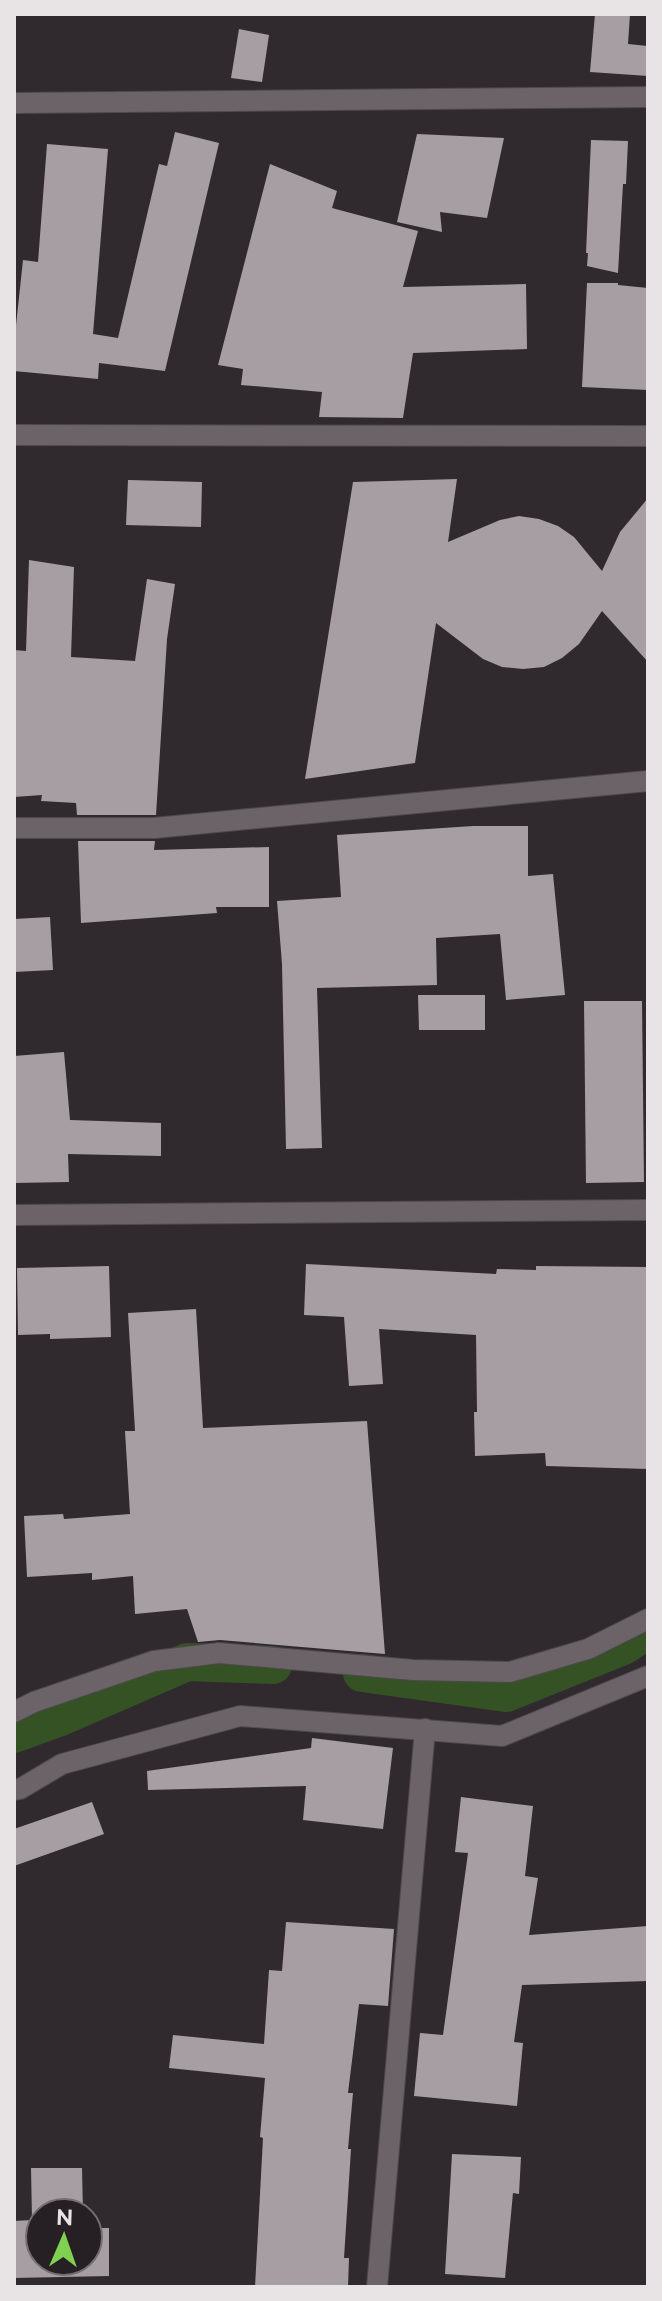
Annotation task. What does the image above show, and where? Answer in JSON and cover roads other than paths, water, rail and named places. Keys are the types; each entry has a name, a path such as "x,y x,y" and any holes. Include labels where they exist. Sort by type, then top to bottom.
{"street":[{"path":"14,103 648,97"},
{"path":"14,435 648,436"},
{"path":"14,828 154,828 648,781"},
{"path":"14,1215 648,1210"},
{"path":"14,1712 34,1702 154,1661 219,1653 413,1670 510,1672 588,1649 648,1619"},
{"path":"14,1790 62,1764 240,1716 502,1736 648,1676"},
{"path":"377,2287 425,1729"}],"waterway":[{"path":"362,1673 506,1693 623,1646 648,1630"},
{"path":"14,1734 187,1662 273,1665"}]}
